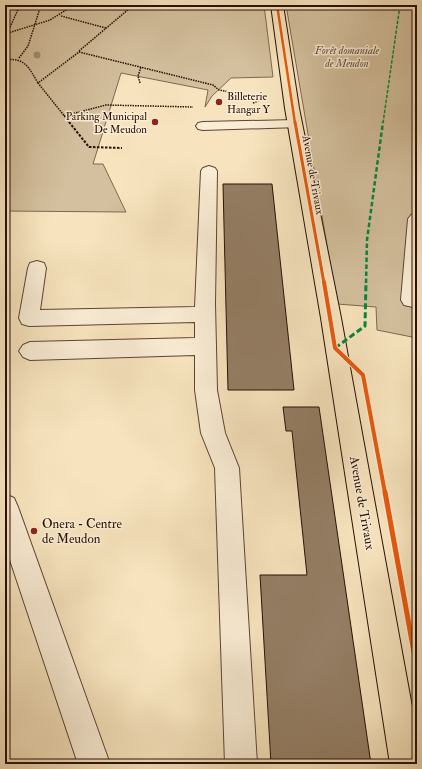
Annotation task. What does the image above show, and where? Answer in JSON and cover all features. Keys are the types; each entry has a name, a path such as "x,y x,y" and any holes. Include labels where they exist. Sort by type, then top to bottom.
{"main road":[{"name":"Avenue de Trivaux","path":"277,5 295,124 331,318 334,348 406,764"}],"lane":[{"path":"202,116 267,125 295,124"},
{"path":"202,116 252,119 267,125"},
{"path":"209,171 205,314 206,390 213,433 227,468 241,764"},
{"path":"417,219 415,267 411,300 417,301"},
{"path":"37,268 28,318 205,314"},
{"path":"30,351 206,346"},
{"path":"5,507 94,764"}],"path":[{"path":"6,34 20,5"},
{"path":"5,60 19,58 28,46 42,5"},
{"path":"6,34 34,27 61,16 74,5"},
{"path":"38,83 79,52 130,8"},
{"path":"61,16 106,28"},
{"path":"79,52 212,85 219,90 264,98 250,104"},
{"path":"19,58 89,147 122,148"},
{"path":"140,83 138,76 141,67"},
{"path":"64,116 106,105 202,116"}],"green space":[{"path":"5,5 264,5 273,77 231,78 212,96 205,107 208,90 121,73 93,164 103,164 126,212 5,211"},
{"name":"Forêt domaniale de Meudon","path":"286,5 417,5 417,338 377,330 376,307 337,304"}],"building":[{"path":"223,184 272,184 294,390 228,390"},
{"path":"283,407 319,407 371,764 271,764 260,575 307,575 292,431 286,431"}],"marked path":[{"path":"335,348 365,326 367,240 400,5"}],"cycle path":[{"path":"277,5 292,108 331,318 335,348 363,375 417,669"}],"place":[{"name":"Billeterie Hangar Y","path":"219,102"},
{"name":"Parking Municipal De Meudon","path":"155,122"},
{"name":"Onera - Centre de Meudon","path":"34,531"}]}
